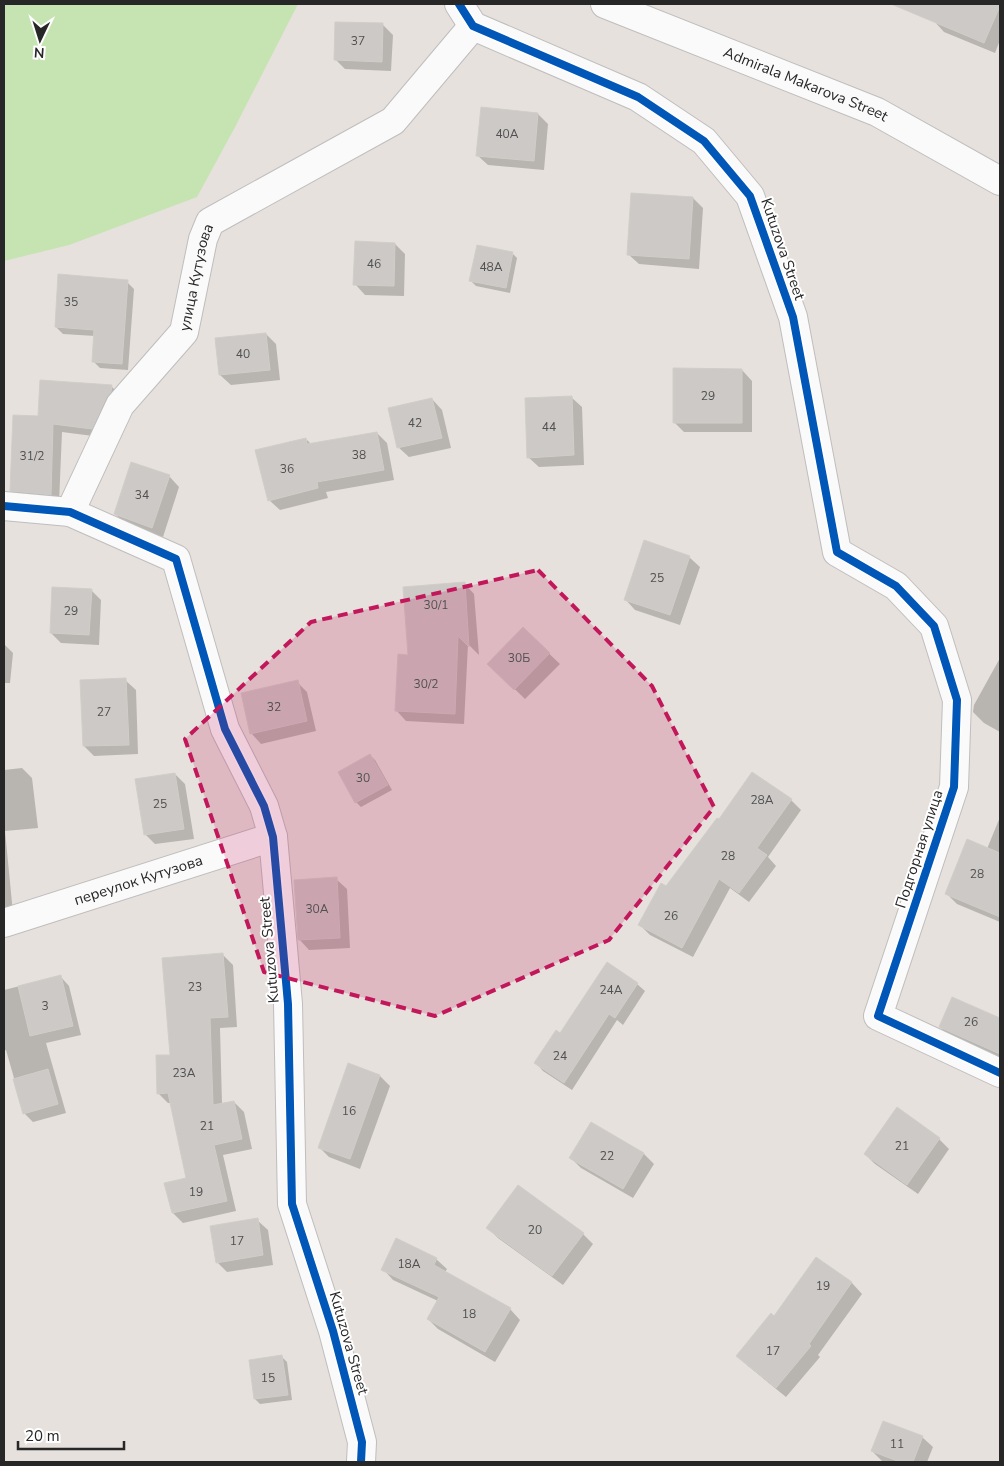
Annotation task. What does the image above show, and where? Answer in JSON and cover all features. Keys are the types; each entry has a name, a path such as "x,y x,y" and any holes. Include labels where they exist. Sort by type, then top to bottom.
{"street":[{"name":"Admirala Makarova Street","path":"605,4 877,112 1000,181"},
{"name":"Kutuzova Street","path":"466,15 638,97 704,141 750,196 793,317 824,485"},
{"name":"улица Кутузова","path":"70,512 120,405 184,332 203,239 210,222 393,121 466,15"},
{"name":"Подгорная улица","path":"824,485 837,552 896,586 934,626 957,700 954,787 878,1016 1000,1073"},
{"path":"4,506 70,512"},
{"name":"Kutuzova Street","path":"70,512 176,559 225,729 264,806 273,837 288,1004 292,1204 336,1340 362,1442 361,1462"},
{"name":"переулок Кутузова","path":"4,923 273,837"}],"highlighted area":[{"path":"538,570 652,686 714,807 609,940 435,1016 264,972 185,739 311,622"}],"green space":[{"path":"4,4 298,4 197,197 69,245 4,261"}],"building":[{"path":"891,4 1000,4 1000,6 984,43"},
{"path":"335,22 383,23 382,62 334,60"},
{"path":"481,107 538,113 534,161 476,156"},
{"path":"631,193 693,197 689,259 627,255"},
{"path":"355,241 395,243 394,286 353,285"},
{"path":"477,245 513,252 506,288 469,281"},
{"path":"58,274 128,280 122,364 92,362 94,330 55,327"},
{"path":"266,333 270,370 219,375 215,338"},
{"path":"673,368 742,369 742,423 673,423"},
{"path":"40,380 112,385 111,392 106,398 92,429 53,424 51,495 10,491 13,415 38,416"},
{"path":"572,396 574,455 527,458 525,398"},
{"path":"432,398 442,438 397,448 388,408"},
{"path":"377,432 384,470 317,482 318,488 268,501 255,450 306,438 307,444"},
{"path":"131,462 170,475 152,528 114,514"},
{"path":"644,540 690,556 670,615 624,600"},
{"path":"465,582 469,647 458,636 455,714 395,711 398,654 408,655 403,587"},
{"path":"52,587 92,589 89,635 50,633"},
{"path":"523,627 550,653 514,690 487,664"},
{"path":"126,678 129,745 83,746 80,680"},
{"path":"298,680 307,721 250,734 241,693"},
{"path":"370,754 388,785 355,803 338,772"},
{"path":"752,772 792,799 757,848 767,855 739,893 719,879 682,948 638,925 661,883 666,886 717,818 719,819"},
{"path":"175,773 184,829 144,835 135,779"},
{"path":"967,839 1000,853 1000,917 945,894"},
{"path":"337,877 340,938 298,940 294,880"},
{"path":"223,953 228,1017 210,1018 213,1105 234,1101 242,1139 214,1145 227,1201 172,1213 164,1183 186,1178 168,1093 157,1094 156,1055 170,1055 162,958"},
{"path":"607,962 638,983 615,1018 609,1014 564,1083 534,1063 556,1030 560,1033"},
{"path":"61,975 73,1026 30,1036 18,986"},
{"path":"952,997 1000,1018 1000,1054 939,1027"},
{"path":"348,1063 380,1075 350,1159 318,1148"},
{"path":"48,1069 58,1104 23,1114 13,1079"},
{"path":"897,1107 940,1138 907,1185 864,1154"},
{"path":"591,1122 644,1153 623,1189 569,1158"},
{"path":"518,1185 584,1233 552,1276 486,1228"},
{"path":"258,1218 263,1255 216,1263 210,1226"},
{"path":"396,1238 437,1258 434,1265 511,1308 485,1352 427,1319 439,1297 381,1270"},
{"path":"816,1257 852,1282 809,1344 811,1346 776,1388 736,1356 771,1313 774,1316"},
{"path":"282,1355 288,1395 254,1399 249,1360"},
{"path":"883,1421 923,1436 913,1462 900,1462 871,1451"}],"cycle path":[{"path":"459,4 473,26 638,97 704,141 750,196 793,317 837,552 896,586 934,626 957,700 954,787 878,1016 1000,1073"},
{"path":"4,506 70,512 176,559 225,729 264,806 273,837 288,1004 292,1204 333,1331 362,1442 361,1462"}]}
